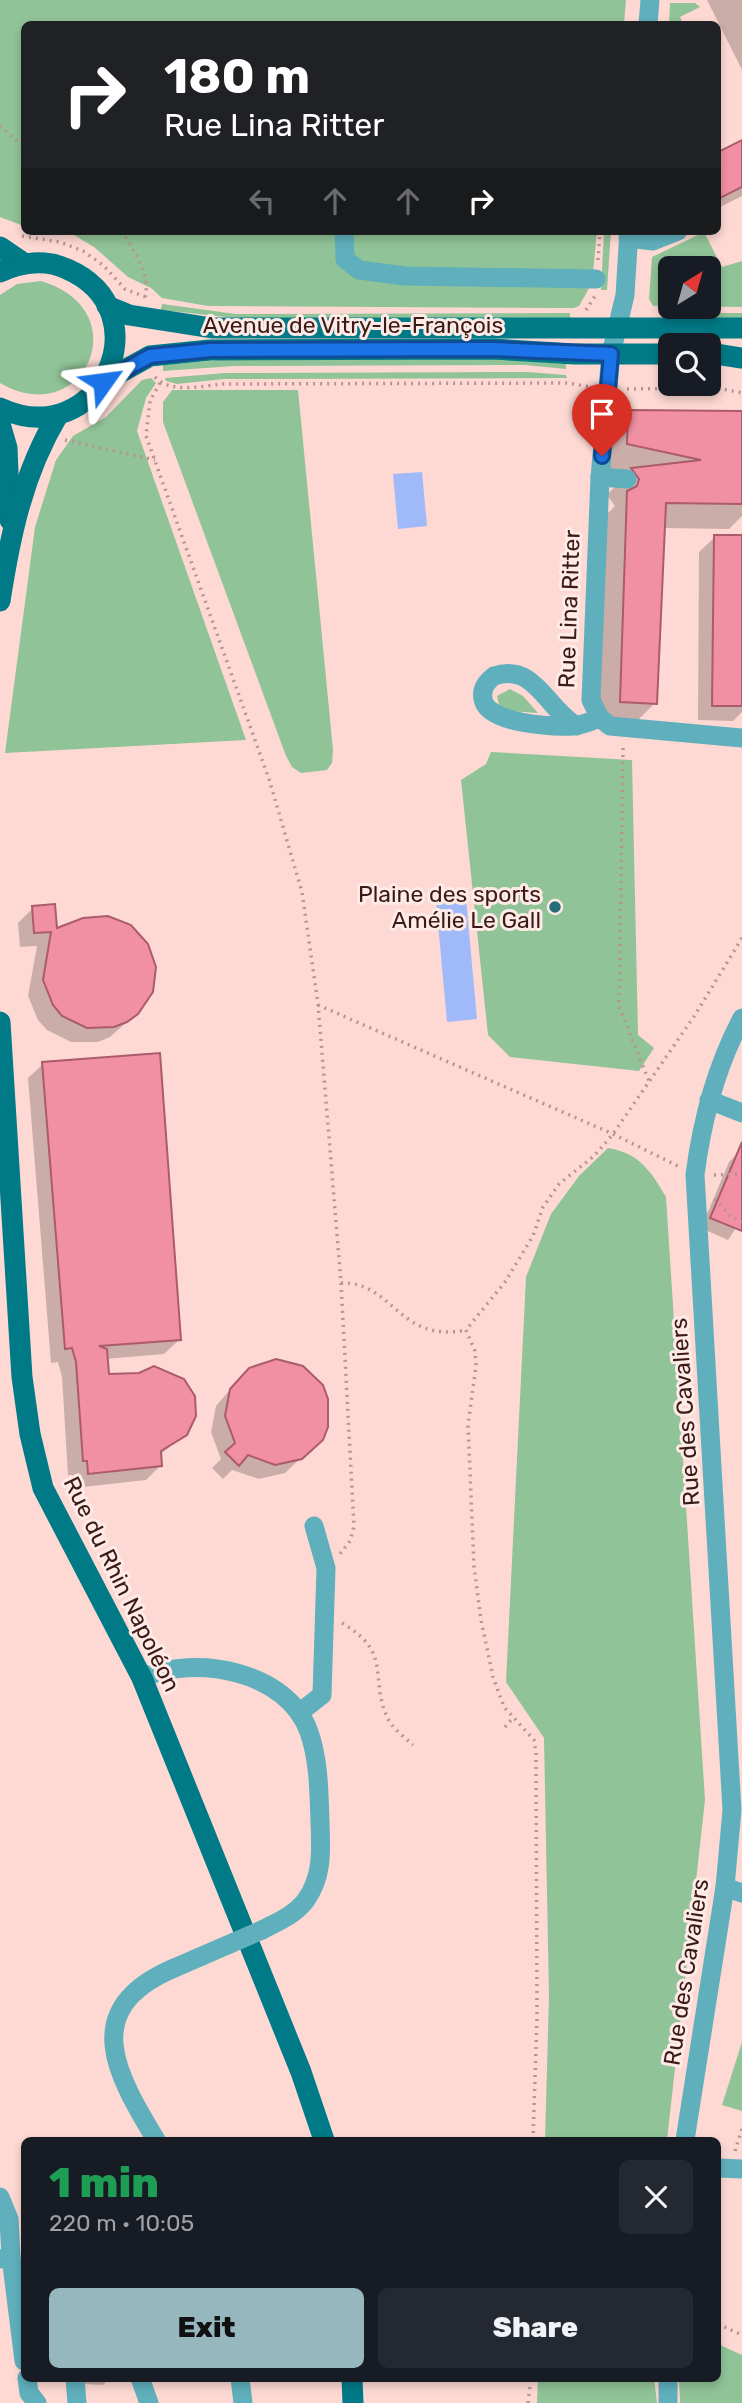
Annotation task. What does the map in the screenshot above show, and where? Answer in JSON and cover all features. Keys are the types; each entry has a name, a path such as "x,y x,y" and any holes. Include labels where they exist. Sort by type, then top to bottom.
{"main road":[{"path":"0,247 24,264"},
{"path":"0,272 24,264 50,264 73,271 93,286 107,306 115,345 103,382"},
{"name":"Avenue de Vitry-le-François","path":"107,306 129,315 212,328 742,328"},
{"name":"Avenue de Vitry-le-François","path":"58,415 88,399 103,382 150,356 211,350 493,349 658,354"},
{"path":"721,355 742,358"},
{"path":"0,408 22,416 58,415"},
{"path":"0,601 11,529 37,452 58,415"},
{"path":"0,424 7,448 11,529"},
{"name":"Rue du Rhin Napoléon","path":"0,1022 22,1377 30,1434 43,1488 142,1678 301,2072 323,2137"},
{"path":"352,2382 353,2403"}],"street":[{"path":"648,21 650,0"},
{"path":"344,235 345,260 367,272 405,276 596,279"},
{"path":"611,354 625,295 629,235"},
{"path":"632,235 653,241 668,235"},
{"name":"Rue Lina Ritter","path":"600,718 591,699 589,678 600,477 611,354"},
{"path":"600,477 627,479"},
{"path":"577,726 600,718 610,726 623,729 742,738"},
{"name":"Rue des Cavaliers","path":"686,2137 734,1890 737,1812 695,1175 709,1100 742,1018"},
{"path":"709,1100 742,1113"},
{"path":"299,1713 322,1695 326,1568 314,1526"},
{"path":"142,1678 153,1673 207,1667 240,1673 270,1687 299,1713 309,1731 320,1794 319,1871 314,1886 298,1909 262,1930 149,1979 126,2003 114,2031 117,2068 124,2087 154,2137"},
{"path":"0,2197 9,2219 6,2258 21,2344"},
{"path":"28,2382 29,2393 37,2403"},
{"path":"75,2382 77,2403"},
{"path":"141,2382 149,2403"},
{"path":"240,2382 243,2403"},
{"path":"668,2382 668,2403"}],"path":[{"path":"0,126 21,144"},
{"path":"124,235 144,270 148,287 145,296"},
{"path":"596,279 600,235"},
{"path":"153,375 160,383 174,387 237,384 568,383 608,389 718,388 742,393"},
{"path":"160,383 150,401 146,436 270,779 302,892 318,1004 341,1283 354,1526 350,1541 326,1568"},
{"path":"63,440 155,460"},
{"path":"623,748 619,1006 649,1081"},
{"path":"341,1283 364,1285 399,1315 422,1328 447,1334 466,1330 505,1282 533,1236 544,1207 559,1184 594,1156 613,1134 702,1004 742,938"},
{"path":"318,1004 613,1134 695,1175 742,1174"},
{"path":"730,1216 742,1222"},
{"path":"466,1330 475,1351 476,1366 468,1425 474,1566 493,1677 512,1719 534,1740 536,1754 533,2137"},
{"path":"325,1613 351,1628 372,1648 377,1659 388,1719 413,1745"},
{"path":"505,1727 512,1719"},
{"path":"731,2166 742,2129"},
{"path":"721,2325 742,2335"},
{"path":"528,2403 531,2382"}],"green space":[{"path":"0,0 626,0 624,21 21,21 21,225 0,217"},
{"path":"670,3 695,3 700,7 680,17 682,21 669,21"},
{"path":"74,235 597,235 592,283 579,306 574,308 208,306 162,298 151,288 128,277 94,247"},
{"path":"604,235 611,235 607,290 601,290"},
{"path":"698,235 706,235 716,256 658,256 658,306 653,306 649,299 652,257"},
{"path":"742,261 742,307 721,307 721,265"},
{"path":"41,281 71,296 88,316 93,339 89,361 76,380 56,392 30,394 0,383 0,295 17,284"},
{"path":"162,304 236,314 570,313 570,318 245,319 161,310"},
{"path":"721,313 742,313 742,318 721,318"},
{"path":"232,359 494,359 566,364 566,369 525,365 234,366 163,371 163,365"},
{"path":"527,372 566,375 567,378 224,379 177,384 166,381 165,378 225,373"},
{"path":"151,378 156,383 146,398 137,431 246,740 5,753 35,527 56,460 73,436 106,417 142,380"},
{"path":"172,390 298,390 333,750 332,763 327,770 301,773 292,767 286,756 163,422 163,402"},
{"path":"510,689 523,696 538,713 510,711 499,705 497,696"},
{"name":"Plaine des sports Amélie Le Gall","path":"491,752 632,760 638,1035 654,1048 639,1071 510,1057 488,1035 461,780 486,764"},
{"path":"608,1148 619,1150 643,1165 666,1197 705,1800 667,2137 545,2137 549,1996 544,1738 506,1682 526,1277 551,1214 579,1176"},
{"path":"742,2042 742,2111 722,2105"},
{"path":"721,2345 742,2355 742,2403 680,2403 679,2382 721,2382"},
{"path":"538,2382 654,2382 657,2403 537,2403"}],"water":[{"path":"422,472 427,526 398,529 393,474"},
{"path":"466,899 477,1019 447,1022 436,901"}],"building":[{"path":"742,140 742,187 721,198 721,150"},
{"path":"628,410 742,411 742,504 666,503 657,704 620,702 627,491 637,486 639,479 631,468 701,460 627,444"},
{"path":"714,535 742,535 742,706 712,706"},
{"path":"55,904 57,928 83,918 108,916 131,925 148,944 156,967 153,992 138,1014 127,1022 114,1027 87,1028 62,1016 53,1005 43,980 51,932 34,933 32,906"},
{"path":"160,1053 181,1340 99,1346 107,1349 109,1374 139,1373 154,1366 184,1379 195,1396 196,1416 187,1435 161,1451 162,1466 88,1474 87,1461 83,1461 76,1362 72,1348 65,1349 42,1062"},
{"path":"742,1142 742,1231 710,1218"},
{"path":"276,1359 303,1366 323,1385 328,1399 328,1427 323,1440 302,1459 275,1465 248,1455 239,1466 225,1452 235,1443 225,1416 230,1389 249,1368"}],"place":[{"name":"Plaine des sports Amélie Le Gall","path":"555,907"}],"route":[{"path":"103,382 121,369 150,356 211,350 493,349 611,354 602,456"}]}
